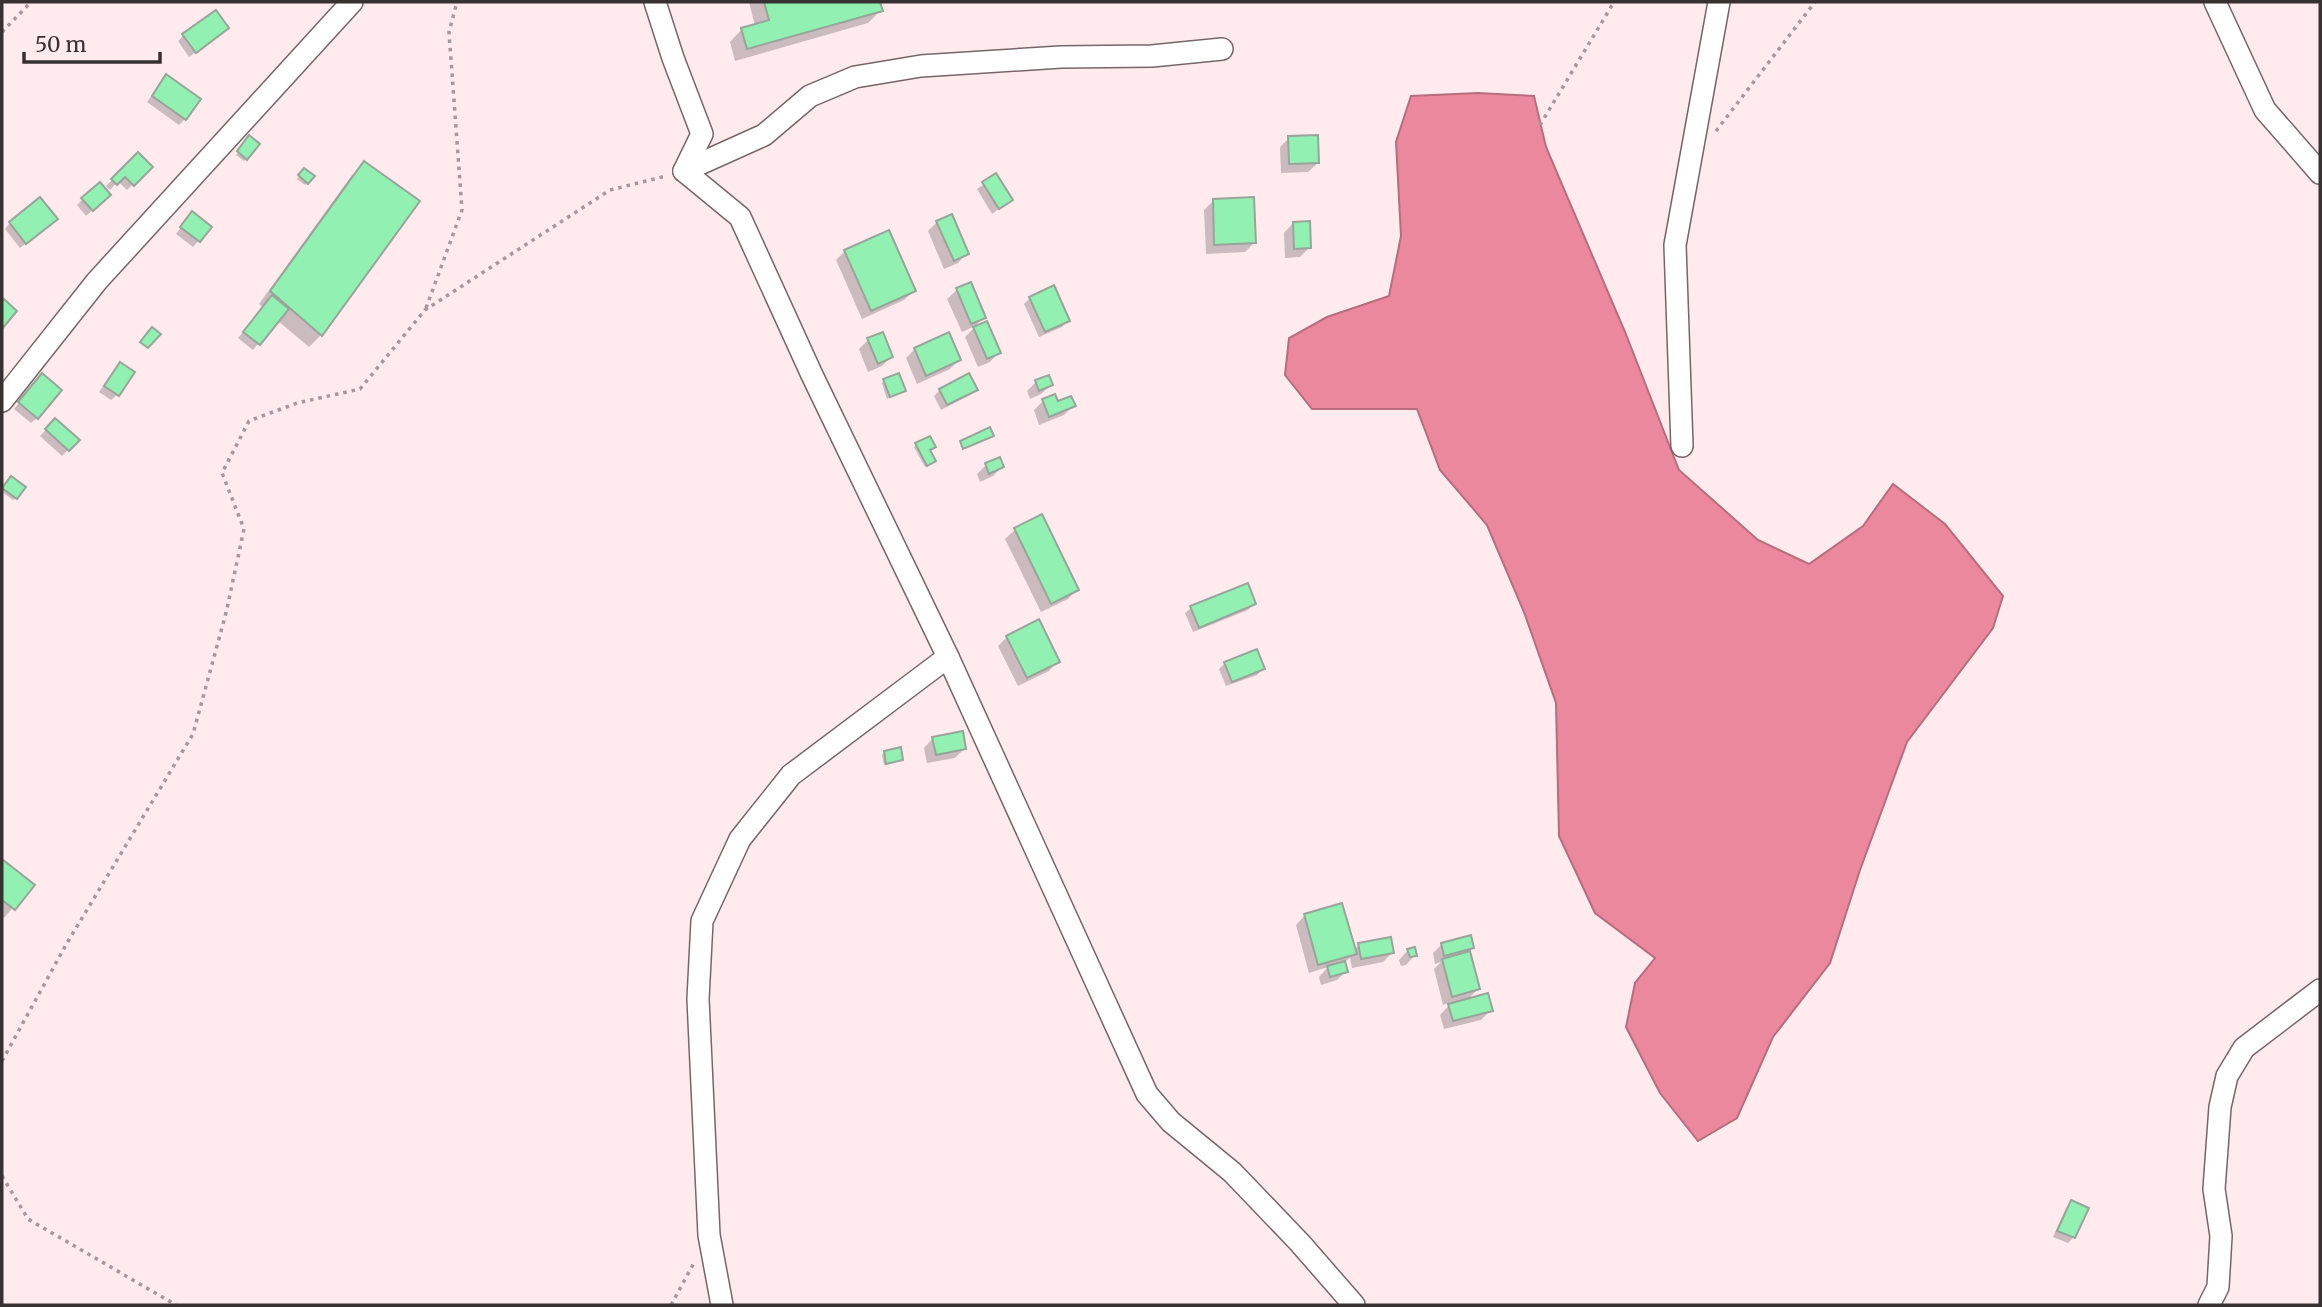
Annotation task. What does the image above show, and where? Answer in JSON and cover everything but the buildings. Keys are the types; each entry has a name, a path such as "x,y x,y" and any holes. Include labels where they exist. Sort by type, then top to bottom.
{"lane":[{"path":"2,401 97,281 352,2"},
{"path":"656,2 673,58 702,134 684,171"},
{"path":"1682,446 1675,245 1719,2"},
{"path":"2215,2 2265,110 2320,173"},
{"path":"684,171 764,135 810,96 855,77 921,66 1061,57 1152,56 1222,49"},
{"path":"684,171 740,217 812,375 948,657 1147,1094 1171,1122 1232,1172 1300,1243 1354,1305"},
{"path":"722,1305 709,1235 698,999 702,921 740,839 791,775 948,657"},
{"path":"2209,1305 2218,1287 2221,1236 2214,1189 2220,1107 2228,1076 2244,1048 2320,990"}],"path":[{"path":"2,32 31,2"},
{"path":"425,310 462,210 449,32 457,2"},
{"path":"1541,125 1614,2"},
{"path":"1715,133 1815,2"},
{"path":"2,1061 68,943 193,734 226,613 244,529 222,473 248,421 297,403 360,389 425,310 610,190 684,171"},
{"path":"2,1176 28,1219 176,1305"},
{"path":"670,1305 709,1235"}],"shaded area":[{"path":"1478,93 1534,96 1546,147 1625,332 1679,470 1758,540 1809,564 1863,526 1893,484 1945,524 2003,596 1993,628 1907,742 1860,870 1830,963 1773,1037 1737,1118 1698,1141 1660,1093 1626,1027 1635,983 1655,958 1595,913 1559,836 1556,703 1524,612 1487,525 1440,470 1417,409 1312,409 1285,375 1289,338 1327,317 1389,296 1401,236 1396,142 1411,96"}]}
